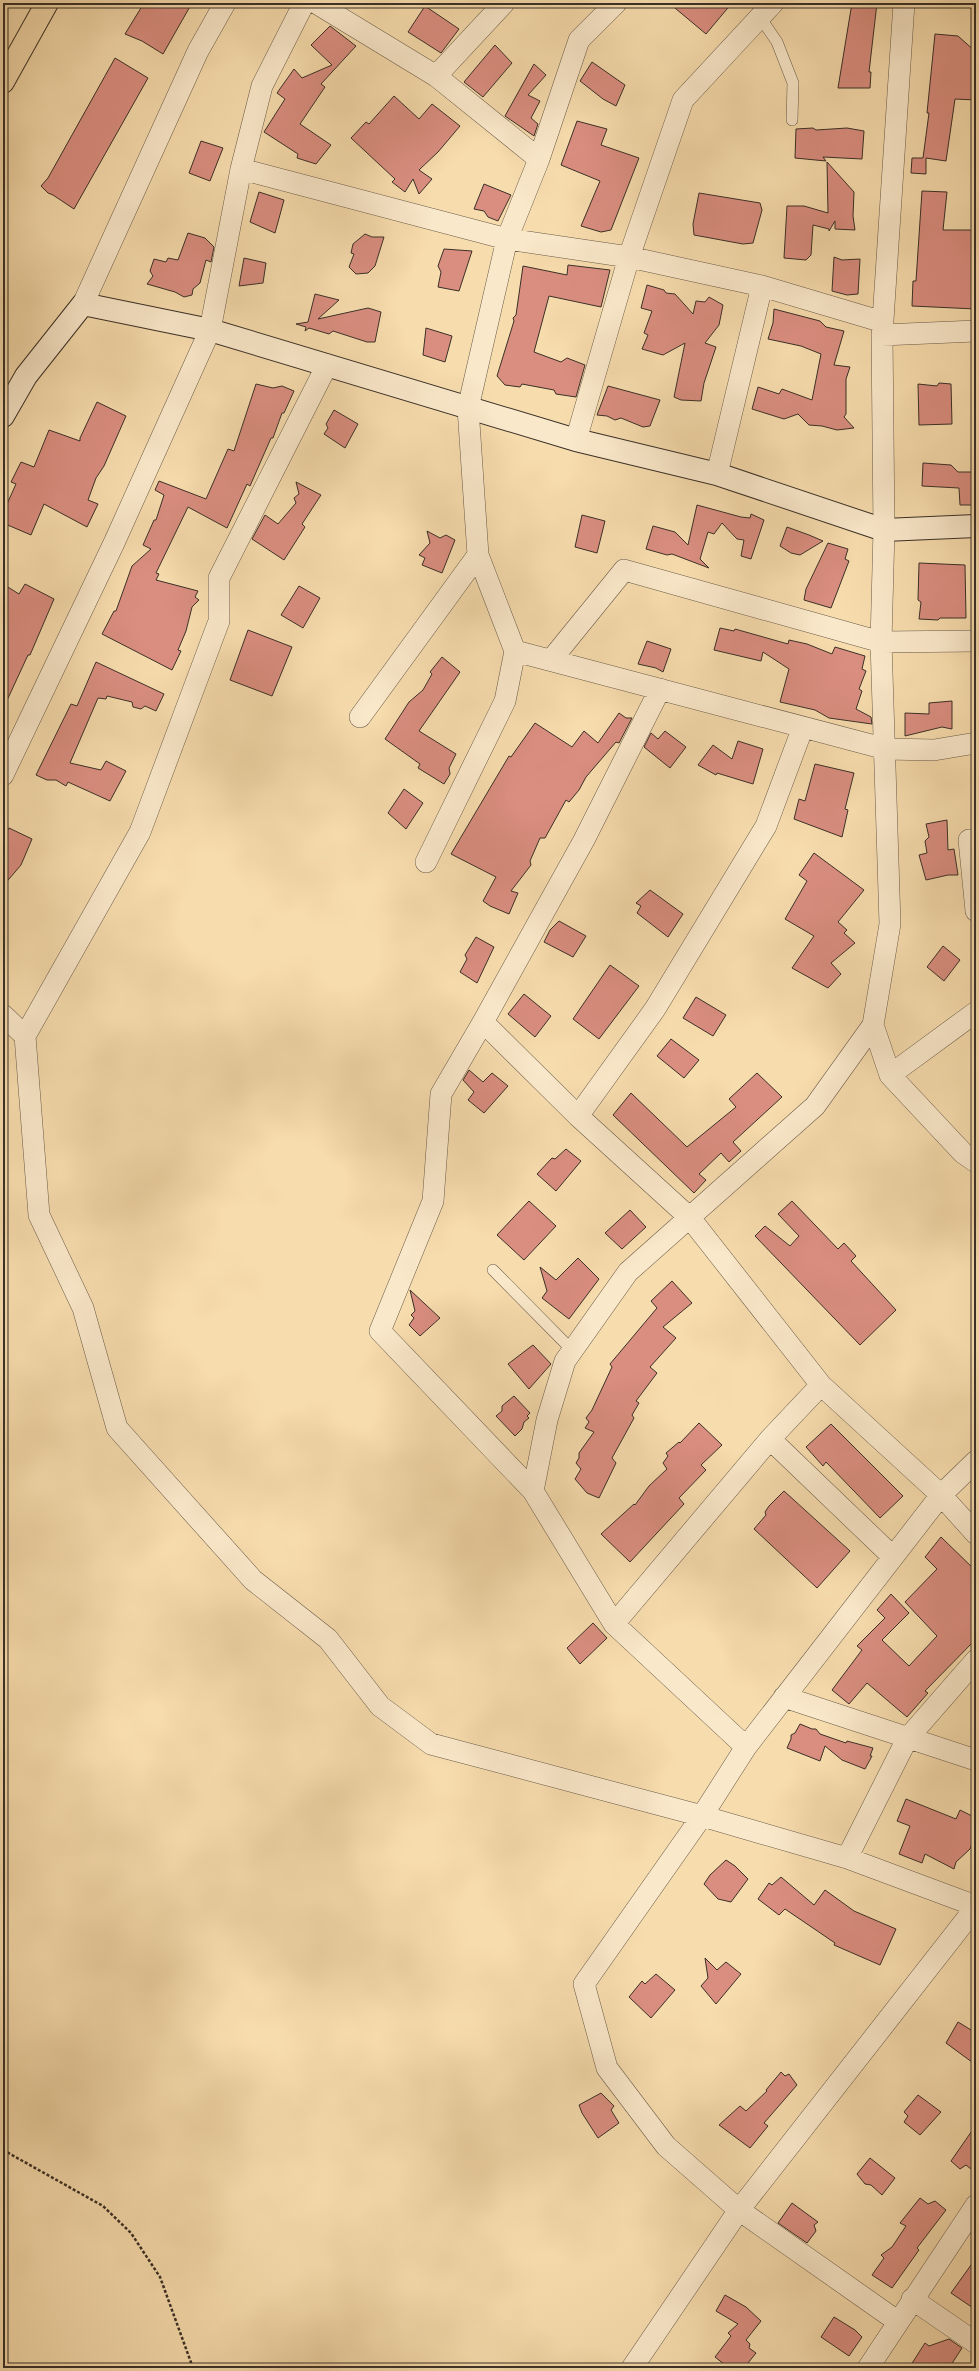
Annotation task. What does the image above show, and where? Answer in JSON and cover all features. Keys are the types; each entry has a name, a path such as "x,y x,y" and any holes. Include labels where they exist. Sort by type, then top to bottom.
{"main road":[{"path":"3,82 47,3"}],"street":[{"path":"3,416 26,376 83,304 198,51 225,3"},
{"path":"3,775 114,543 210,330 241,169 262,86 304,3"},
{"path":"316,3 436,76 539,160"},
{"path":"436,76 504,3"},
{"path":"426,862 505,701 515,651 478,555 468,408 507,239 539,160 579,40 616,3"},
{"path":"533,1490 547,1420 565,1362 628,1272 815,1106 873,1025 890,924 886,749 881,642 884,530 883,329 904,3"},
{"path":"576,440 629,258 683,100 766,10"},
{"path":"241,169 507,239 629,258 762,286 883,329 976,331"},
{"path":"717,474 762,286"},
{"path":"83,304 210,330 576,440 717,474 884,530 976,526"},
{"path":"326,365 219,578 219,621 140,832 26,1036 39,1215 83,1308 117,1428 253,1580 328,1639 380,1706 431,1744 702,1816 847,1858 976,1906 739,2210 632,2368"},
{"path":"360,717 478,555"},
{"path":"552,660 624,570 881,642 976,641"},
{"path":"515,651 886,749 934,750 976,743"},
{"path":"660,689 584,840 483,1022 441,1094 434,1201 380,1331 533,1490 614,1624 746,1747"},
{"path":"578,1116 655,1009 766,826 803,727"},
{"path":"969,840 976,911"},
{"path":"890,1075 976,1012"},
{"path":"3,1015 26,1036"},
{"path":"483,1022 578,1116 690,1218 821,1385 940,1495 976,1534"},
{"path":"873,1025 890,1075 963,1153 976,1162"},
{"path":"614,1624 770,1439 821,1385"},
{"path":"770,1439 893,1557"},
{"path":"897,2321 739,2210 666,2146 607,2068 584,1984 702,1816 746,1747 940,1495 976,1461"},
{"path":"847,1858 907,1739 976,1660"},
{"path":"784,1697 907,1739 976,1760"},
{"path":"868,2368 897,2321 976,2205"},
{"path":"912,2299 976,2343"}],"lane":[{"path":"766,10 793,83 792,120"},
{"path":"493,1270 573,1351"}],"path":[{"path":"3,2150 104,2206 132,2233 160,2276 193,2368"}],"building":[{"path":"144,3 192,3 163,54 142,41 125,34"},
{"path":"669,3 732,3 706,34"},
{"path":"852,3 877,3 869,72 871,72 870,88 838,88"},
{"path":"425,6 459,29 441,53 408,32"},
{"path":"330,26 356,46 321,84 325,87 300,124 331,145 316,164 297,158 298,154 264,132 285,99 277,93 294,69 302,78 332,65 311,45"},
{"path":"935,34 958,36 976,52 976,100 955,99 946,161 926,158 926,174 911,173 912,158 923,158 929,113 927,113"},
{"path":"495,45 512,63 483,97 464,82"},
{"path":"115,58 148,78 74,209 48,193 41,186 48,178"},
{"path":"592,62 625,85 616,106 603,99 580,81"},
{"path":"534,64 546,75 528,95 540,101 531,118 538,124 534,136 505,116"},
{"path":"394,96 419,119 432,104 460,126 438,152 419,170 432,179 419,194 413,179 405,192 392,182 395,179 351,138 366,122 369,124"},
{"path":"577,121 607,129 601,145 639,158 611,230 601,232 581,226 600,181 561,165"},
{"path":"813,128 816,130 847,128 864,131 862,159 823,157 826,161 795,158 796,129"},
{"path":"201,141 223,148 210,181 189,173"},
{"path":"827,162 854,192 853,216 855,230 835,229 835,221 829,231 829,229 813,225 811,255 806,260 784,258 787,206 804,206 828,213"},
{"path":"484,184 511,195 498,221 488,217 484,211 474,209"},
{"path":"922,191 947,192 943,230 970,230 976,234 976,309 912,306 913,281 916,281"},
{"path":"259,192 284,200 275,233 250,222"},
{"path":"699,193 760,203 762,210 753,243 743,244 694,235 693,224"},
{"path":"188,233 205,238 214,247 211,262 206,260 200,283 193,289 192,295 184,297 175,292 147,284 153,276 150,271 154,259 166,262 168,258 178,260"},
{"path":"365,234 372,237 384,237 375,266 368,273 356,274 349,267 354,254 351,253 353,244"},
{"path":"444,249 472,251 459,291 438,287 441,272 438,266"},
{"path":"834,257 842,260 860,259 858,294 847,295 832,291"},
{"path":"244,258 266,263 263,283 239,286"},
{"path":"568,265 610,270 601,307 549,296 534,352 561,362 567,358 585,365 576,397 556,394 554,390 522,384 520,387 505,385 497,376 514,321 513,318 516,315 523,266 567,275"},
{"path":"647,285 664,290 666,293 675,294 693,314 696,301 705,302 709,297 723,305 719,325 705,343 716,347 704,383 701,401 681,400 674,397 685,343 663,355 642,349 648,335 644,333 652,311 641,308"},
{"path":"315,294 339,300 318,319 368,308 381,312 375,342 367,342 333,331 329,334 309,328 305,331 306,327 296,324 308,322"},
{"path":"774,309 820,321 826,327 844,331 834,365 850,367 846,379 846,414 844,417 854,428 837,430 822,426 809,425 798,414 784,419 752,409 758,387 779,394 782,389 812,400 821,354 801,346 768,339 773,323"},
{"path":"426,328 452,336 445,362 423,355"},
{"path":"939,383 951,384 952,424 919,425 918,384 937,386"},
{"path":"256,384 273,388 282,386 294,391 284,413 282,413 273,438 271,438 250,486 247,484 227,528 188,507 156,573 159,574 156,580 198,591 195,597 199,600 192,607 186,631 178,650 181,651 172,670 102,634 114,611 116,611 132,566 151,549 143,545 154,520 156,520 164,495 155,490 159,481 206,499 228,449 234,451"},
{"path":"608,386 660,400 650,426 643,427 621,418 615,420 607,416 597,415"},
{"path":"97,402 126,416 104,466 96,478 88,500 98,504 87,527 44,504 31,535 3,523 3,513 16,484 11,482 21,462 34,467 49,430 80,441"},
{"path":"334,410 358,424 345,448 324,434 328,428 326,424"},
{"path":"923,463 951,465 958,472 976,472 976,505 960,505 959,488 922,486"},
{"path":"296,482 321,495 302,524 305,527 284,560 252,539 265,515 278,524 296,503 294,498 299,494"},
{"path":"697,505 741,517 750,518 751,514 764,520 751,559 741,556 744,540 737,539 722,523 714,534 708,532 700,559 709,568 672,554 667,555 646,549 653,526 675,532 688,545"},
{"path":"582,515 605,521 597,553 575,547"},
{"path":"787,527 823,541 800,555 791,553 780,546"},
{"path":"427,531 440,538 446,535 455,540 442,573 422,565 425,558 419,555 430,543"},
{"path":"828,543 848,549 845,559 849,561 831,608 804,600 806,589"},
{"path":"919,563 965,565 966,618 940,618 938,620 919,619 921,602 918,600"},
{"path":"3,584 19,594 25,584 54,599 30,655 28,655 3,709"},
{"path":"299,586 320,598 303,628 281,615"},
{"path":"720,628 734,631 735,629 788,644 789,640 807,644 832,654 835,647 865,656 862,669 866,671 859,689 862,691 856,709 871,717 872,724 829,718 815,710 780,702 789,669 763,652 761,661 714,650"},
{"path":"248,630 292,647 272,696 230,680"},
{"path":"647,641 671,649 663,672 656,668 638,664"},
{"path":"442,657 460,672 419,731 456,754 449,768 450,774 444,784 418,768 420,764 385,739 409,702 423,690 432,674 430,672"},
{"path":"96,662 164,694 156,711 145,706 141,709 133,707 132,702 107,696 106,699 98,698 70,763 101,770 106,761 126,771 110,801 68,782 66,786 56,780 47,780 36,775 71,704 77,706"},
{"path":"952,701 952,729 942,727 905,736 905,713 929,714 929,703"},
{"path":"619,713 626,718 632,718 619,743 616,742 586,777 579,790 569,802 566,800 545,838 540,838 530,861 531,865 511,891 518,893 509,914 490,906 483,901 496,877 451,854 509,756 511,757 535,723 572,747 584,731 598,743"},
{"path":"665,731 686,747 670,768 644,747 651,733 658,739"},
{"path":"738,741 763,749 753,784 717,773 716,775 698,765 713,745 732,759"},
{"path":"815,764 854,773 845,809 848,810 842,837 794,819 799,799 805,801"},
{"path":"404,789 423,803 406,829 388,813"},
{"path":"947,820 948,850 954,849 958,875 948,875 926,880 919,855 927,853 925,841 929,837 926,824"},
{"path":"9,828 32,839 21,865 3,886 3,838"},
{"path":"814,853 864,890 838,922 847,930 844,933 855,943 831,963 841,974 828,988 792,968 814,936 785,919 807,881 799,875"},
{"path":"650,890 683,914 668,937 637,913 641,906 636,903"},
{"path":"559,921 586,936 573,957 544,942 550,930"},
{"path":"476,937 494,947 477,983 460,972 467,959 465,955"},
{"path":"943,946 960,960 944,981 927,967"},
{"path":"610,965 639,986 599,1039 573,1019"},
{"path":"524,994 551,1016 535,1037 508,1014"},
{"path":"696,997 726,1015 713,1036 683,1018"},
{"path":"671,1039 699,1060 684,1078 657,1056"},
{"path":"469,1070 483,1082 492,1073 508,1086 484,1113 468,1100 474,1092 463,1080"},
{"path":"757,1073 782,1097 733,1142 741,1151 729,1162 721,1153 699,1174 706,1180 694,1193 613,1115 631,1093 687,1147 736,1107 729,1099"},
{"path":"566,1149 581,1161 556,1191 537,1174 552,1158 555,1159"},
{"path":"529,1201 556,1226 524,1260 497,1235"},
{"path":"792,1201 838,1249 844,1243 856,1256 851,1261 896,1310 860,1345 755,1236 765,1226 790,1246 799,1236 778,1214"},
{"path":"630,1210 646,1227 622,1249 605,1233"},
{"path":"578,1258 599,1279 569,1319 542,1298 547,1291 540,1267 556,1280"},
{"path":"672,1281 692,1303 663,1327 676,1338 650,1367 657,1373 636,1401 639,1403 632,1415 634,1418 612,1458 616,1463 599,1498 587,1493 575,1479 581,1469 576,1463 579,1458 579,1453 594,1432 585,1428 589,1422 586,1418 592,1410 612,1367 610,1364 657,1308 651,1301"},
{"path":"410,1290 440,1318 420,1336 409,1325 414,1318 411,1315 415,1311"},
{"path":"533,1345 551,1364 529,1389 508,1364"},
{"path":"514,1396 530,1413 527,1416 529,1418 524,1422 522,1429 515,1436 496,1416 502,1411 502,1406"},
{"path":"699,1423 722,1445 701,1465 706,1470 679,1498 684,1504 630,1562 601,1534 634,1504 635,1505 649,1486 667,1469 663,1463 668,1456 666,1453 679,1442 680,1443"},
{"path":"831,1424 903,1496 880,1518 826,1462 823,1466 806,1447"},
{"path":"784,1491 850,1551 817,1588 754,1529 766,1515 765,1512 769,1506"},
{"path":"941,1537 976,1571 976,1639 925,1691 928,1693 907,1717 867,1683 849,1704 832,1690 862,1650 857,1646 885,1618 877,1610 891,1594 909,1613 882,1640 909,1666 937,1636 905,1602 937,1569 925,1557"},
{"path":"593,1623 607,1638 580,1664 567,1648"},
{"path":"800,1724 816,1729 820,1734 846,1743 847,1741 873,1748 870,1756 872,1756 865,1769 842,1760 825,1746 820,1761 787,1748 791,1735 795,1733"},
{"path":"906,1799 956,1819 960,1810 976,1818 976,1839 973,1841 970,1849 956,1862 954,1869 925,1854 922,1863 899,1854 910,1826 897,1821"},
{"path":"726,1860 735,1866 748,1879 731,1902 718,1899 704,1884 710,1875"},
{"path":"781,1877 814,1905 825,1890 854,1911 896,1929 880,1965 834,1945 835,1943 785,1909 779,1915 758,1899 769,1883 772,1885"},
{"path":"705,1958 717,1970 726,1962 741,1974 716,2004 701,1986 708,1978"},
{"path":"656,1974 675,1990 651,2018 629,1997 642,1981 645,1984"},
{"path":"958,2022 976,2033 976,2065 946,2043"},
{"path":"781,2072 785,2076 789,2074 797,2085 764,2123 768,2126 750,2148 719,2125 740,2106 746,2111 767,2091 766,2090"},
{"path":"601,2093 614,2106 611,2110 619,2123 598,2138 582,2113 579,2105"},
{"path":"918,2095 941,2112 920,2135 904,2122 908,2116 904,2112"},
{"path":"976,2125 976,2173 966,2165 960,2169 951,2161"},
{"path":"870,2158 895,2178 882,2195 871,2185 865,2184 857,2174"},
{"path":"920,2198 928,2204 935,2201 946,2210 917,2248 919,2250 892,2288 872,2275 884,2258 881,2255 892,2247 906,2226 900,2223"},
{"path":"792,2203 818,2222 814,2225 816,2231 807,2243 778,2223"},
{"path":"976,2258 976,2310 951,2293"},
{"path":"725,2295 746,2307 761,2321 746,2340 750,2344 749,2348 756,2353 744,2368 729,2368 715,2357 731,2336 728,2333 738,2324 716,2311"},
{"path":"834,2317 855,2330 862,2337 849,2356 821,2337"},
{"path":"949,2339 962,2348 949,2368 909,2368 925,2343 929,2346"}]}
